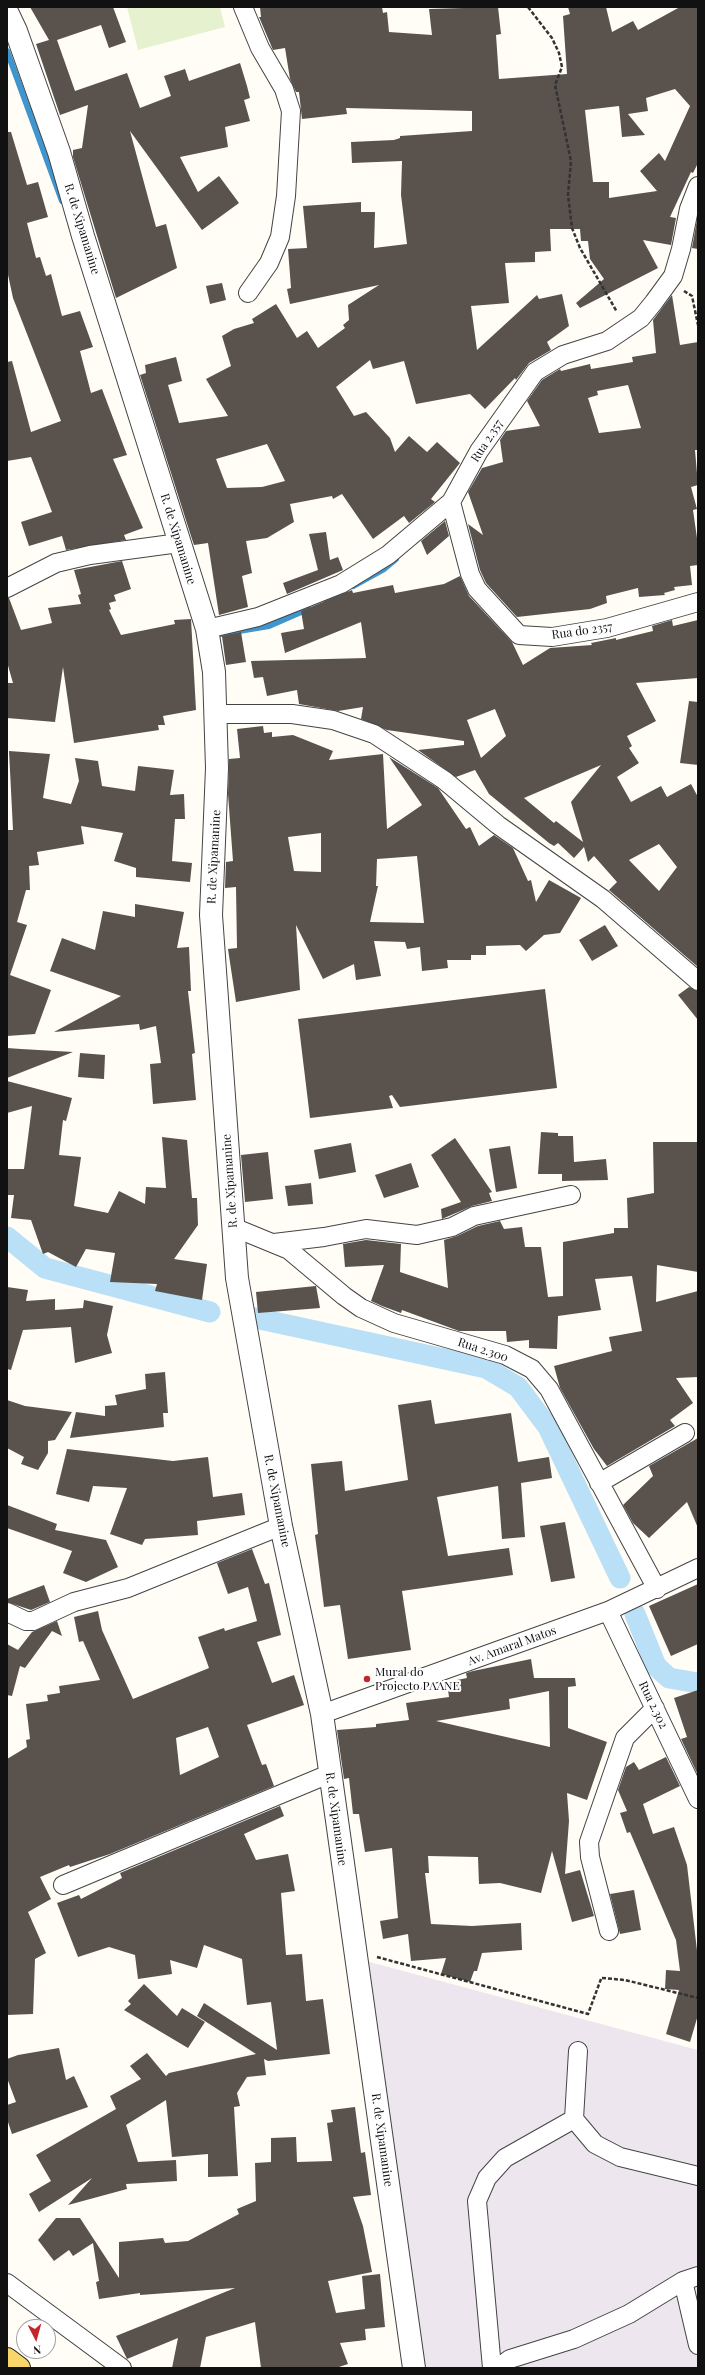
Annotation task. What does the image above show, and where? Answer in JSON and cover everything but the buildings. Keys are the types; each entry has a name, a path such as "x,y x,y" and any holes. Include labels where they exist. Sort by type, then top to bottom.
{"main road":[{"path":"7,2359 19,2368"}],"street":[{"path":"243,7 260,48 284,89 291,111 286,196 280,237 270,263 248,293"},
{"name":"R. de Xipamanine","path":"7,12 16,31 59,152 179,543 207,629 214,672 218,768 211,915 237,1278 281,1526 322,1714 329,1774 414,2368"},
{"name":"Rua 2.357","path":"207,629 258,617 341,584 388,555 451,502 479,450 535,372 563,355 607,341 627,329 641,318 673,276 681,249 689,209 698,186"},
{"name":"Rua do 2357","path":"451,502 470,574 477,589 519,635 552,637 607,628 698,602"},
{"path":"7,588 56,563 90,555 179,543"},
{"path":"216,714 292,714 333,720 374,734 444,780 498,825 603,899 698,981"},
{"path":"274,1243 324,1237 366,1229 417,1235 452,1227 474,1216 571,1195"},
{"name":"Rua 2.300","path":"233,1227 290,1250 344,1296 361,1308 394,1323 505,1355 532,1369 549,1389 657,1589"},
{"path":"600,1483 685,1433"},
{"path":"7,1612 26,1621 33,1620 74,1602 128,1588 214,1551 281,1526"},
{"name":"Av. Amaral Matos","path":"322,1714 608,1611 657,1589 698,1568"},
{"name":"Rua 2.302","path":"608,1611 698,1799"},
{"path":"609,1931 590,1856 589,1842 625,1738 654,1708"},
{"path":"63,1885 329,1774"},
{"path":"578,2051 574,2119 596,2144 620,2157 698,2176"},
{"path":"492,2368 476,2201 487,2178 505,2158 574,2119"},
{"path":"498,2368 510,2359 574,2339 628,2314 690,2279 698,2345"},
{"path":"7,2283 122,2368"}],"path":[{"path":"528,7 552,38 559,53 562,67 555,84 556,100 571,161 568,195 572,228 580,248 627,329"},
{"path":"355,1951 588,2014 601,1978 625,1980 698,1998"}],"shaded area":[{"path":"366,1961 698,2050 698,2368 422,2368"}],"green space":[{"path":"127,7 220,7 225,27 138,50"}],"waterway":[{"path":"7,51 62,201"},
{"path":"353,586 384,569 396,559"},
{"path":"327,601 345,591"},
{"path":"221,634 269,626 308,609"},
{"path":"7,1237 45,1268 210,1312"},
{"path":"246,1316 486,1368 518,1387 548,1427 620,1578"},
{"path":"635,1614 656,1666 669,1678 698,1683"}],"place":[{"name":"Mural do Projecto PAANE","path":"367,1679"}]}
